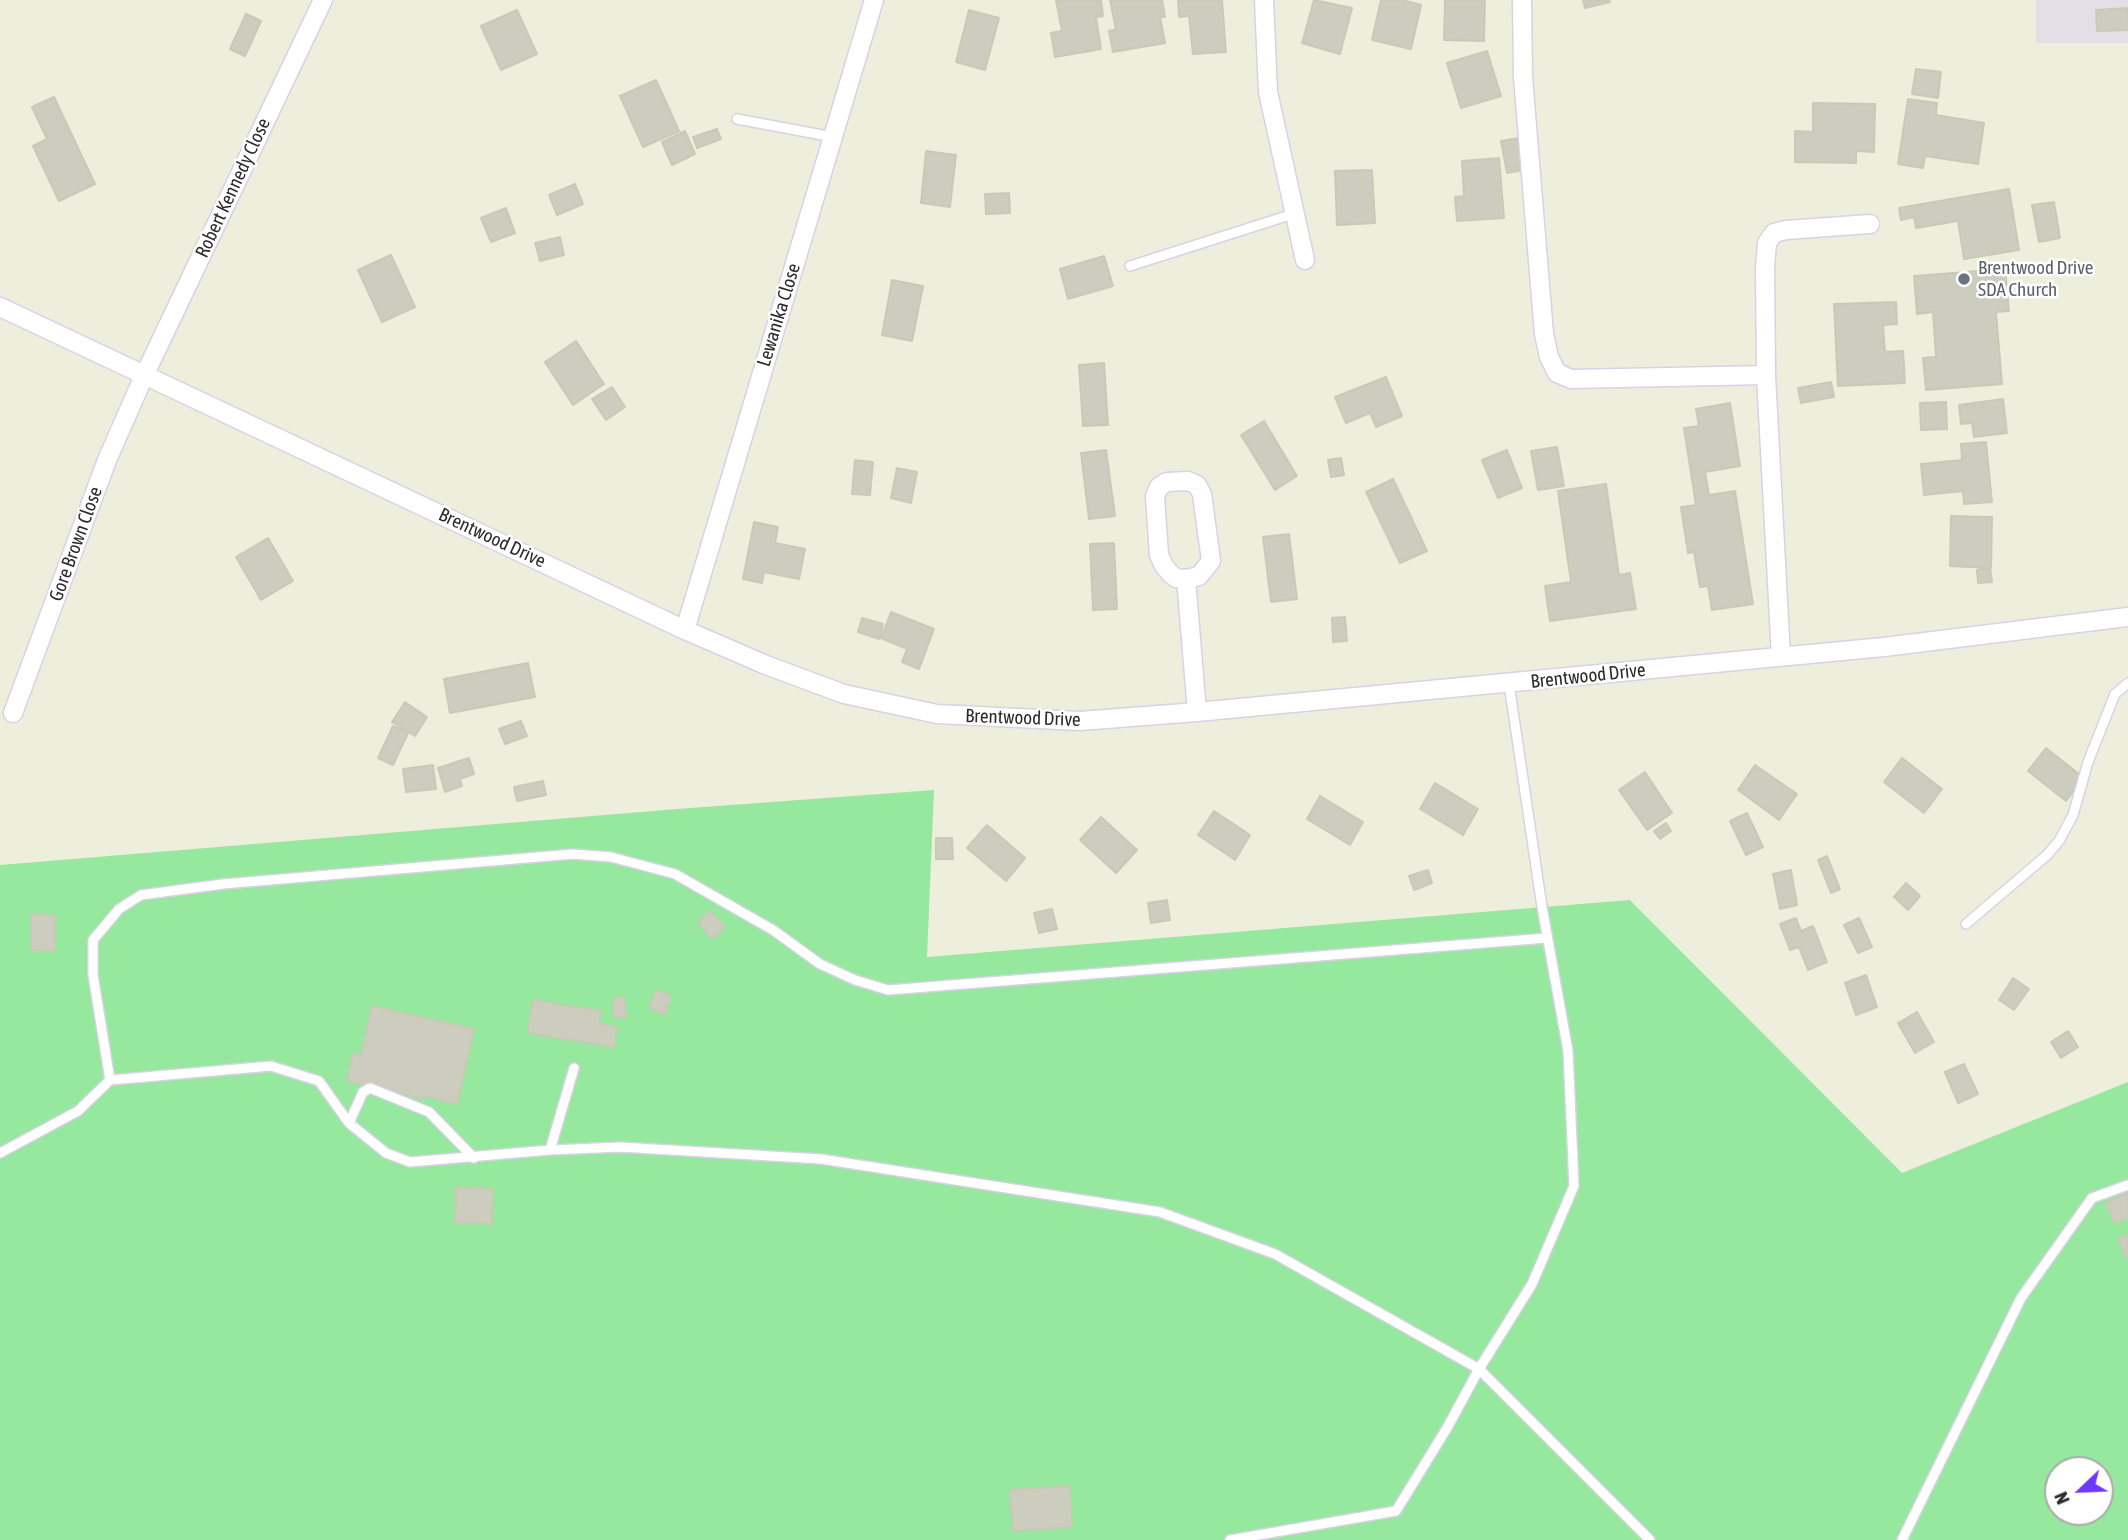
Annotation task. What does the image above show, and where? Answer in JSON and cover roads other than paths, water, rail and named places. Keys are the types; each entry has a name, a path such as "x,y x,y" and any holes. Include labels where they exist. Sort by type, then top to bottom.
{"street":[{"name":"Robert Kennedy Close","path":"144,376 323,0"},
{"name":"Lewanika Close","path":"685,630 874,0"},
{"path":"1264,0 1268,92 1305,260"},
{"path":"1522,0 1523,77 1544,334 1549,357 1557,373 1571,379 1766,376"},
{"path":"1781,657 1766,376 1767,243 1774,233 1786,230 1870,224"},
{"name":"Brentwood Drive","path":"0,307 685,630 766,665 844,694 937,715 1080,721 1197,712 1884,647 2128,617"},
{"name":"Gore Brown Close","path":"6,713 107,460 144,376"},
{"path":"1188,481 1197,485 1202,494 1211,561 1199,576 1186,579 1177,578 1170,573 1159,555 1155,496 1159,487 1167,482 1188,481"},
{"path":"1186,579 1197,712"}],"lane":[{"path":"737,119 833,137"},
{"path":"1130,265 1293,214"},
{"path":"1966,924 2047,855 2059,841 2073,815 2088,762 2115,694 2128,683"},
{"path":"1230,1540 1396,1511 1532,1284 1574,1186 1568,1051 1547,938 1510,684"},
{"path":"110,1080 93,975 93,940 119,909 141,895 223,884 573,854 611,857 675,874 773,930 820,964 888,990 1547,938"},
{"path":"0,1153 78,1111 110,1080 271,1066 319,1081 349,1123 386,1153 410,1163 550,1150 620,1147 821,1159 1160,1212 1275,1254 1479,1369 1650,1540"},
{"path":"550,1150 574,1068"},
{"path":"349,1123 363,1092 370,1088 429,1112 474,1158"},
{"path":"1902,1540 2021,1298 2092,1198 2128,1185"}],"place":[{"name":"Brentwood Drive SDA Church","path":"1964,279"}]}
